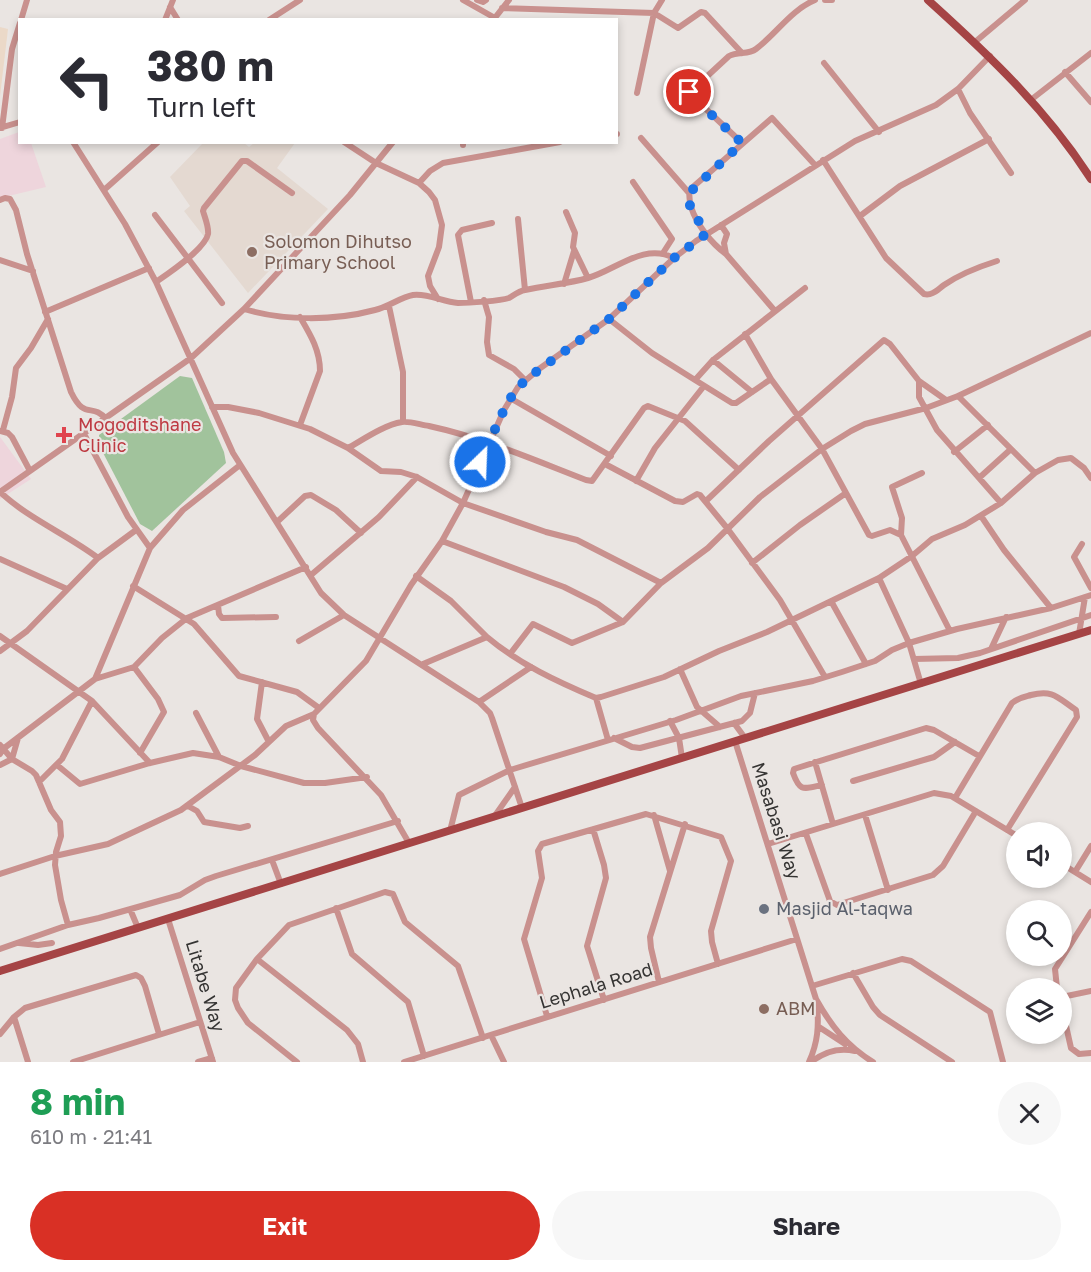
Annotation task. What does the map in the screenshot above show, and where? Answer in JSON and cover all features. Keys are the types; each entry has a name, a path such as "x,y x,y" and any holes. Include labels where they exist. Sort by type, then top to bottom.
{"main road":[{"path":"928,0 990,56 1032,99 1091,179"},
{"path":"0,971 1091,630"}],"street":[{"path":"21,18 27,0"},
{"path":"272,18 300,0"},
{"path":"463,0 492,18"},
{"path":"477,0 483,2 486,0"},
{"path":"495,18 509,0"},
{"path":"637,93 654,13 662,0"},
{"path":"742,143 689,94 729,56 757,49 781,24 815,0"},
{"path":"825,0 832,0"},
{"path":"975,42 1025,0"},
{"path":"166,18 172,3"},
{"path":"172,3 177,18"},
{"path":"502,8 654,13 678,28 701,12 705,13 742,53"},
{"path":"18,28 12,49 1,128 18,123"},
{"path":"1032,99 1091,53"},
{"path":"0,874 55,856 108,844 188,806 241,766 286,726 314,714 359,669 381,638 416,576 442,541 463,503 510,398 525,380 609,319 674,258 706,234 855,141 923,112 958,89 990,56"},
{"path":"824,63 879,132"},
{"path":"1065,72 1091,102"},
{"path":"958,89 970,113 1011,173"},
{"path":"689,193 772,118 815,165"},
{"path":"641,138 689,193 690,206 706,234 775,311"},
{"path":"860,216 900,186 988,139"},
{"path":"75,144 149,268 240,465 327,600 344,615 423,664 490,712 522,808"},
{"path":"104,190 156,144"},
{"path":"347,144 376,163 419,183 429,192 441,215 442,234 428,276 430,286 438,299"},
{"path":"98,558 17,507 0,492 191,358 244,309 350,195 391,144"},
{"path":"509,144 510,151"},
{"path":"419,183 430,171 443,163 549,144"},
{"path":"823,160 892,265 920,292 928,296 969,271 997,261"},
{"path":"156,282 188,257 207,238 204,208 242,161 247,161 292,193"},
{"path":"633,182 672,238 663,253"},
{"path":"0,200 5,198 14,204 46,316 76,403 85,410 97,411 106,418"},
{"path":"566,212 575,233 572,244 588,278"},
{"path":"155,215 222,303"},
{"path":"518,219 525,290"},
{"path":"471,302 458,235 462,230 492,223"},
{"path":"721,225 727,234 724,243 726,254"},
{"path":"564,284 575,250"},
{"path":"244,309 270,315 300,317 350,316 390,306 412,295 458,303 506,298 525,290 588,278 638,256 663,253 674,258"},
{"path":"0,260 33,271"},
{"path":"30,471 12,437 2,430 12,397 16,368 31,348 46,316 149,268"},
{"path":"695,380 713,360 805,288"},
{"path":"484,300 489,317 487,342 489,355 514,369 525,380"},
{"path":"390,306 403,372 403,422"},
{"path":"300,317 314,343 320,361 320,371 300,425"},
{"path":"609,319 652,353 732,403 739,402 771,378"},
{"path":"510,654 533,624 572,643 623,622 661,583 708,548 760,497 822,449 865,424 926,408 958,396 1091,333"},
{"path":"745,334 771,378 822,449 869,535 890,530 901,535"},
{"path":"706,501 798,415 884,340 890,344 920,381 946,400"},
{"path":"713,360 752,392"},
{"path":"920,381 919,397 937,430 1001,503"},
{"path":"636,481 655,448 704,386"},
{"path":"958,396 1035,473"},
{"path":"510,398 611,456"},
{"path":"348,448 403,422 454,432 489,442 589,481 595,479 646,406 679,418 710,442 739,470"},
{"path":"212,407 228,407 259,413 300,425 348,448 381,471 401,472 417,477 463,503 546,532 577,540 661,583"},
{"path":"954,452 988,425"},
{"path":"84,434 136,530 150,548"},
{"path":"979,478 1011,449"},
{"path":"416,576 450,601 487,637 510,654 568,687 596,698 638,686 680,669 879,578 912,556 932,539 981,516 1001,503 1035,473 1058,460 1071,458 1084,468 1091,478"},
{"path":"605,464 675,501 683,502 699,494 780,600 825,677"},
{"path":"95,679 150,548 183,510 240,465"},
{"path":"922,473 892,487 902,518 901,535 950,631"},
{"path":"311,575 361,533 417,477"},
{"path":"752,562 846,493"},
{"path":"277,522 305,496 310,495 336,510 361,533"},
{"path":"981,516 1004,550 1051,608"},
{"path":"0,651 27,631 98,558 136,530"},
{"path":"442,541 573,591 598,604 623,622"},
{"path":"1082,544 1074,557 1091,588"},
{"path":"0,559 67,589"},
{"path":"68,925 59,890 55,856 61,836 60,822 51,810 32,771 1,749 95,679 134,667 162,638 187,618 306,567"},
{"path":"879,578 909,643 921,684"},
{"path":"133,586 187,618 202,632 239,676 297,692 319,708"},
{"path":"450,831 459,795 510,770 755,693 825,677 866,664 909,643 1006,617 1051,608 1088,596"},
{"path":"1079,634 1088,596"},
{"path":"831,601 866,664"},
{"path":"218,605 222,618 276,617"},
{"path":"299,641 344,615"},
{"path":"914,659 958,658 991,650 1091,615"},
{"path":"991,650 1006,617"},
{"path":"0,636 92,701 150,763"},
{"path":"423,664 487,637"},
{"path":"134,667 158,699 164,712 140,753"},
{"path":"479,702 531,667"},
{"path":"680,669 700,711 720,727"},
{"path":"262,682 257,719 269,742"},
{"path":"955,798 1012,703 1020,698 1047,692 1076,710 1078,714 1012,822"},
{"path":"611,739 636,748 742,721 750,713 755,693"},
{"path":"596,698 611,739"},
{"path":"39,782 57,765 70,747 92,701"},
{"path":"196,713 219,757"},
{"path":"314,714 313,720 318,728 367,777 381,795 409,843"},
{"path":"670,721 679,738 682,758"},
{"path":"734,723 745,738"},
{"path":"822,785 801,788 793,773 797,767 926,728 934,730 979,756"},
{"path":"0,765 12,759 19,737"},
{"name":"Masabasi Way","path":"735,741 816,999 830,1023 855,1051 873,1062"},
{"path":"853,781 934,757 955,742"},
{"path":"57,765 80,784 189,753 219,757 241,766 304,783 325,783 367,777"},
{"path":"815,762 833,824"},
{"path":"493,817 515,787"},
{"path":"768,844 934,793 946,794 955,798 1006,829"},
{"path":"188,806 197,811 204,822 240,828 248,826"},
{"path":"806,834 830,901 840,905 927,878 939,871 976,811"},
{"path":"547,1016 524,939 542,878 537,851 542,844 646,814 685,824 721,837 730,856 730,865 711,931 718,964"},
{"path":"654,815 670,872"},
{"path":"865,815 888,890"},
{"path":"0,949 68,925 180,895 205,880 398,821"},
{"path":"659,982 651,948 651,937 685,824"},
{"path":"592,829 606,878 587,946 604,1000"},
{"path":"1075,872 1091,846"},
{"path":"272,860 281,884"},
{"path":"1072,870 1091,882"},
{"path":"297,1062 248,1023 238,1008 235,999 236,988 257,959 289,925 384,892 393,894 405,922 458,966 483,1038"},
{"path":"336,908 348,948 352,954 408,1002 424,1056"},
{"path":"130,909 138,928"},
{"path":"1056,978 1055,969 1091,912"},
{"name":"Litabe Way","path":"168,919 212,1060"},
{"path":"48,932 57,954"},
{"name":"Lephala Road","path":"404,1062 797,939"},
{"path":"19,943 29,945 52,943"},
{"path":"257,959 347,1030 358,1044 363,1062"},
{"path":"812,986 902,959 911,961 990,1012 1003,1062"},
{"path":"854,973 880,1015 952,1062"},
{"path":"0,1034 14,1017 26,1008 136,975 141,978 145,986 159,1034"},
{"path":"1072,994 1091,991"},
{"path":"810,1062 819,1027 816,999"},
{"path":"14,1017 28,1062"},
{"path":"73,1062 200,1022"},
{"path":"819,1027 855,1051"},
{"path":"491,1035 504,1062"},
{"path":"1070,1044 1071,1048 1079,1054 1091,1053"},
{"path":"810,1062 828,1052 844,1049 855,1051"},
{"path":"198,1062 212,1060"}],"shaded area":[{"path":"0,27 8,29 0,96"},
{"path":"18,132 18,144 31,144 46,187 0,198 0,139"},
{"name":"Solomon Dihutso Primary School","path":"202,144 245,144 249,147 253,144 294,144 277,168 328,209 248,293 184,211 190,206 170,177"},
{"path":"0,437 31,479 0,499"}],"green space":[{"path":"180,376 192,378 224,452 226,463 152,531 140,524 100,447 99,435"}],"place":[{"name":"Solomon Dihutso Primary School","path":"252,252"},
{"name":"Mogoditshane Clinic","path":"64,435"},
{"name":"Masjid Al-taqwa","path":"764,909"},
{"name":"ABM","path":"764,1009"}],"route":[{"path":"480,462 508,401 518,387 539,369 609,319 674,258 706,234 690,206 689,193 742,143 689,92"}]}
